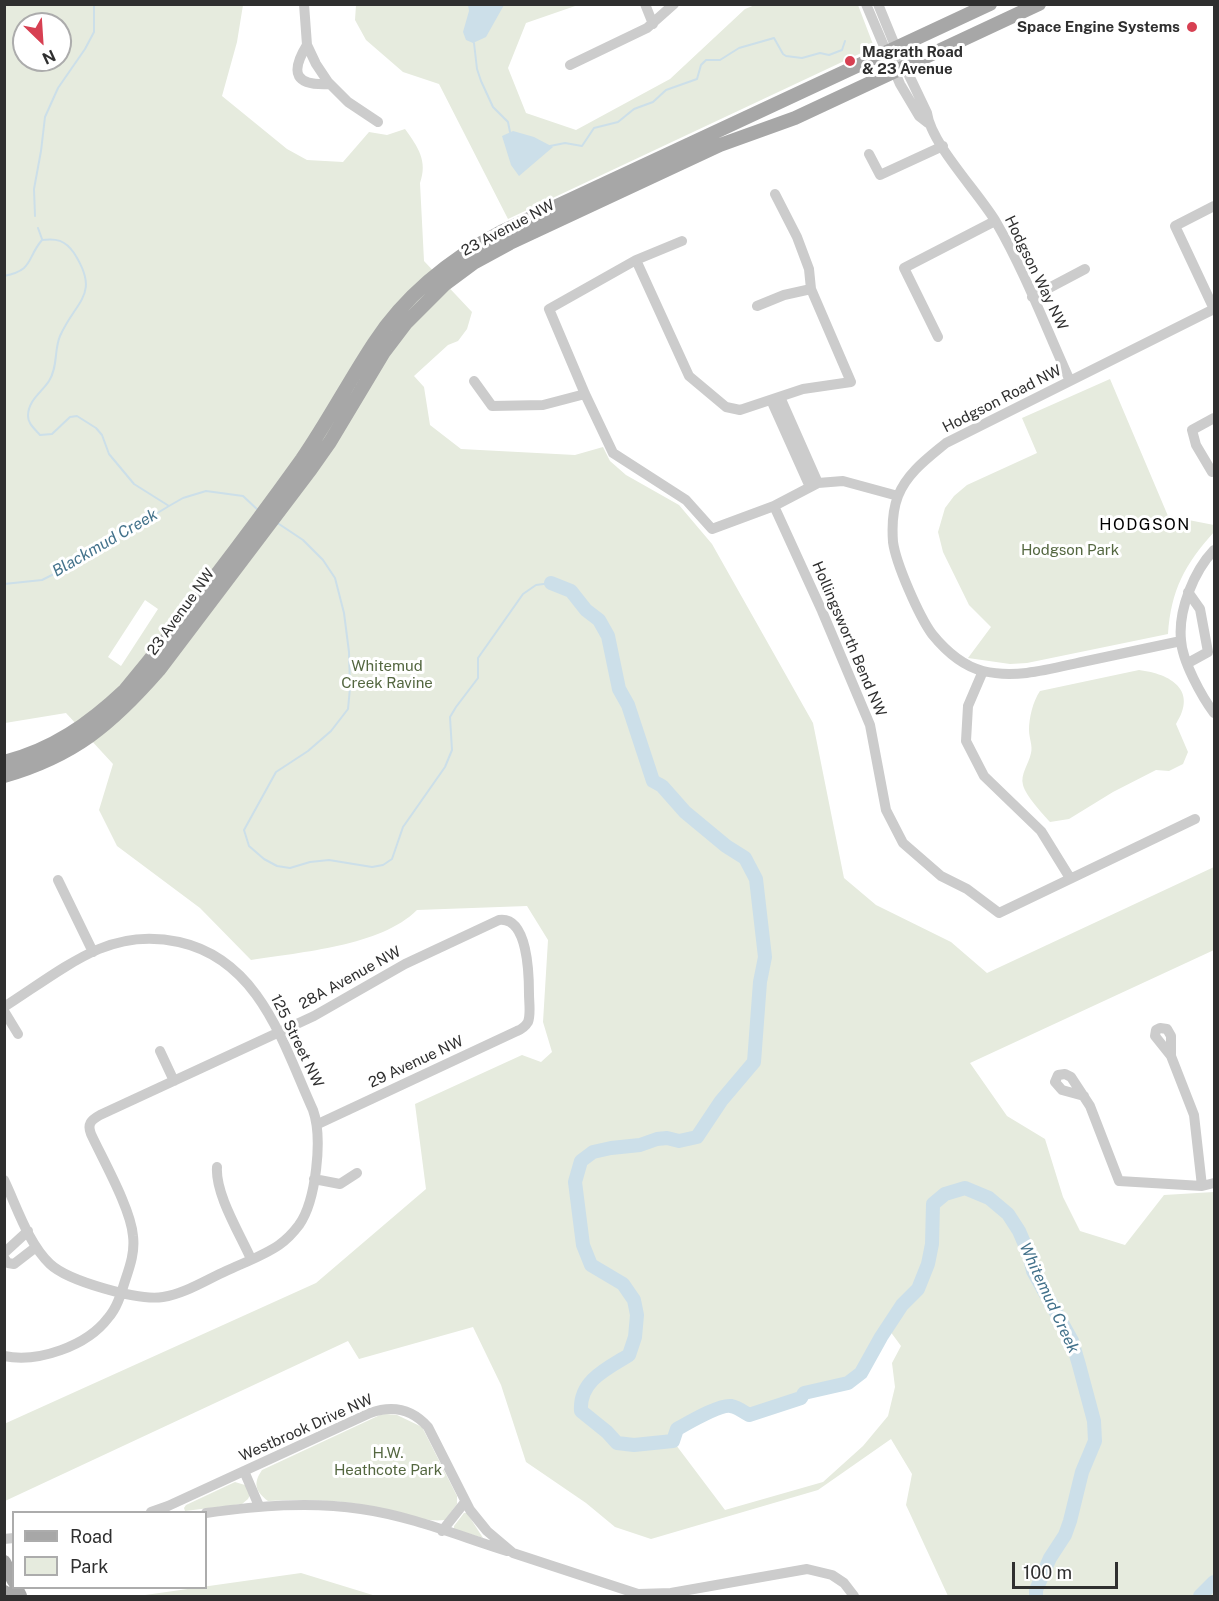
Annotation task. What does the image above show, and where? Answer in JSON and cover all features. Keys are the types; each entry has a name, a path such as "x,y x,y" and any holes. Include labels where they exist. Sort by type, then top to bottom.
{"main road":[{"name":"23 Avenue NW","path":"285,492 374,342 395,315 435,275 468,251 503,231 990,4"},
{"name":"23 Avenue NW","path":"4,762 33,754 75,732 104,710 124,690 241,549 285,492 330,442 384,352 406,323 444,285 467,268 510,243 709,150 785,122 1039,4"},
{"name":"23 Avenue NW","path":"4,776 38,766 57,757 83,742 112,720 159,670 241,549"},
{"path":"4,1562 12,1577"}],"street":[{"path":"304,4 307,45 316,64 330,84 348,102 378,122"},
{"path":"645,4 654,24"},
{"path":"570,64 654,24 674,4"},
{"path":"867,4 891,50"},
{"path":"878,4 891,50"},
{"path":"307,45 298,58 296,68 299,77 315,84 330,84"},
{"name":"Hodgson Way NW","path":"891,50 919,116 928,123 995,221 1070,381"},
{"path":"869,154 880,175 943,146"},
{"path":"636,260 689,376 726,407 740,410 804,389 851,382 811,289 809,269 797,237 775,194"},
{"path":"1214,309 1174,226 1215,206"},
{"path":"938,337 904,268 995,221"},
{"path":"682,241 636,260 549,309 613,453 686,500 712,529 774,506 814,485 843,481 898,496"},
{"path":"1032,297 1085,269"},
{"path":"757,306 784,295 811,289"},
{"name":"Hodgson Road NW","path":"1181,641 1022,675 983,671 962,662 946,650 931,633 897,559 893,542 893,519 898,496 917,467 946,443 1214,309"},
{"path":"474,381 492,406 543,405 585,394"},
{"path":"776,399 814,485"},
{"path":"1212,472 1196,445 1192,430 1215,418"},
{"name":"Hollingsworth Bend NW","path":"774,506 822,611 870,725 886,810 903,843 941,876 976,895 999,913 1196,819"},
{"path":"1215,550 1197,574 1188,592 1181,641 1198,690 1215,712"},
{"path":"1188,592 1200,609 1208,652 1188,663"},
{"path":"983,671 968,706 966,741 984,776 1041,831 1070,878"},
{"path":"58,880 93,952"},
{"name":"28A Avenue NW","path":"121,1293 132,1258 132,1228 91,1134 90,1124 100,1115 321,1012 405,964 499,920 509,921 516,927 528,958 529,1016 526,1025"},
{"name":"125 Street NW","path":"4,1009 93,952 118,942 145,938 171,940 194,946 223,960 252,988 278,1033 313,1110 318,1124 319,1140 308,1207 298,1227 281,1243 251,1259"},
{"path":"4,1009 18,1034"},
{"name":"29 Avenue NW","path":"318,1124 518,1031 526,1025"},
{"path":"160,1051 174,1081"},
{"path":"1171,1056 1194,1116 1202,1186"},
{"path":"1084,1096 1119,1181 1202,1186 1215,1184"},
{"path":"4,1180 36,1247 52,1266 121,1293 144,1298 171,1296 251,1259 222,1195 217,1167"},
{"path":"314,1179 340,1184 357,1173"},
{"path":"4,1253 28,1231"},
{"path":"4,1258 8,1263 14,1264 36,1247"},
{"path":"4,1356 24,1358 41,1356 87,1337 108,1319 121,1293"},
{"name":"Westbrook Drive NW","path":"153,1511 370,1413 393,1408 418,1417 428,1427 465,1502 487,1532 513,1553"},
{"path":"244,1471 259,1506"},
{"path":"442,1531 465,1502"},
{"name":"Westbrook Drive NW","path":"207,1513 259,1506 324,1505 361,1509 395,1516 638,1594 671,1593 807,1569 832,1575 844,1583 854,1596"}],"green space":[{"name":"Whitemud Creek Ravine","path":"5,5 243,5 237,42 222,96 287,149 307,160 343,162 369,132 387,135 405,129 418,148 423,168 420,183 424,261 472,312 467,329 458,341 448,345 414,376 424,387 430,425 461,449 575,455 603,447 610,461 626,475 679,505 712,544 813,723 844,878 876,905 951,942 987,973 1214,867 1214,950 970,1063 1007,1116 1045,1139 1063,1197 1080,1231 1125,1245 1164,1195 1214,1192 1214,1596 948,1596 906,1505 912,1474 891,1439 818,1490 651,1539 615,1527 586,1503 526,1462 501,1385 473,1327 359,1359 348,1341 5,1501 4,1424 316,1283 426,1189 415,1104 522,1055 541,1062 552,1052 543,1022 548,940 527,906 417,910 402,922 362,940 251,960 200,908 117,846 99,810 113,764 66,713 5,723","holes":["145,600 158,609 121,666 108,657","887,1327 901,1346 892,1363 895,1387 888,1416 863,1446 823,1482 725,1510 673,1441 677,1429 704,1414 726,1406 738,1408 749,1415 801,1398 804,1393 848,1383 861,1373"]},
{"path":"356,5 578,5 526,23 508,68 526,113 576,130 670,79 745,9 755,5 858,5 874,47 508,219 439,84 403,72 366,40 355,20"},
{"name":"Hodgson Park","path":"1110,379 1168,516 1214,525 1214,532 1195,555 1181,578 1172,604 1168,634 1027,663 1010,664 968,658 991,627 969,605 943,552 938,532 945,508 967,485 1037,453 1022,418"},
{"path":"1139,670 1171,680 1182,693 1184,702 1176,724 1188,752 1183,764 1169,771 1156,770 1113,792 1069,819 1050,822 1027,794 1022,781 1030,757 1029,733 1033,705 1040,691"},
{"name":"H.W. Heathcote Park","path":"386,1414 397,1415 422,1427 457,1496 457,1504 445,1520 419,1518 349,1503 308,1500 268,1501 260,1494 257,1479 262,1470"},
{"path":"235,1482 245,1485 250,1495 242,1504 185,1511 186,1505"},
{"path":"464,1513 467,1513 483,1538 454,1529"},
{"path":"301,1573 376,1596 138,1596 188,1589 207,1589 207,1586"}],"water":[{"path":"468,5 504,5 486,37 473,43 466,40 463,32 469,11"},
{"path":"513,131 534,137 553,147 519,176 511,165 502,136"}],"waterway":[{"path":"35,216 34,189 45,117 58,88 94,32 94,4"},
{"path":"550,146 565,143 582,146 594,128 618,122 634,109 653,102 666,90 697,79 701,65 706,60 720,60 739,48 774,38 783,54 802,58 820,53 829,55 842,50 845,41"},
{"path":"474,43 481,81 493,107 508,122 510,132"},
{"path":"38,228 42,239"},
{"name":"Whitemud Creek","path":"4,276 20,271 28,263 42,240 52,239 64,243 71,249 82,267 85,279 86,288 83,297 60,336 52,376 30,405 29,422 40,435 52,434 70,417 77,416 96,428 102,435 109,454 134,484 169,506 183,498 206,491 243,496 259,511"},
{"name":"Blackmud Creek","path":"4,584 42,580 169,506"},
{"name":"Whitemud Creek","path":"276,522 303,540 323,560 335,578 344,613 349,652 350,688 348,709 331,731 308,751 276,772 244,830 249,846 264,859 277,866 290,868 310,862 329,860 372,867 383,865 392,859 403,827 445,767 452,750 450,717 478,678 478,658 523,594 536,585 551,583"},
{"name":"Whitemud Creek","path":"551,583 571,591 586,610 599,620 608,636 619,689 628,705 653,781 662,786 685,812 726,846 745,858 756,879 765,957 760,982 754,1062 721,1101 697,1137 679,1141 667,1138 657,1139 640,1145 611,1148 593,1152 581,1161 575,1182 583,1245 591,1265 623,1284 634,1300 637,1315 635,1337 629,1355 603,1371 589,1384 584,1392 581,1411 617,1443 634,1445 673,1441 677,1429 719,1408 731,1406 749,1415 801,1398 804,1393 848,1383 861,1373 902,1305 918,1289 928,1264 932,1244 933,1204 945,1194 965,1188 989,1198 1008,1214 1019,1231 1029,1254 1033,1271 1072,1341 1094,1421 1095,1441 1082,1472 1070,1521 1065,1535 1050,1558 1036,1590 1036,1596"},
{"name":"Whitemud Creek","path":"1200,1596 1214,1582"}],"place":[{"name":"Space Engine Systems","path":"1192,27"},
{"name":"Magrath Road & 23 Avenue","path":"850,61"}],"district":[{"name":"HODGSON","path":"1145,525"}]}
